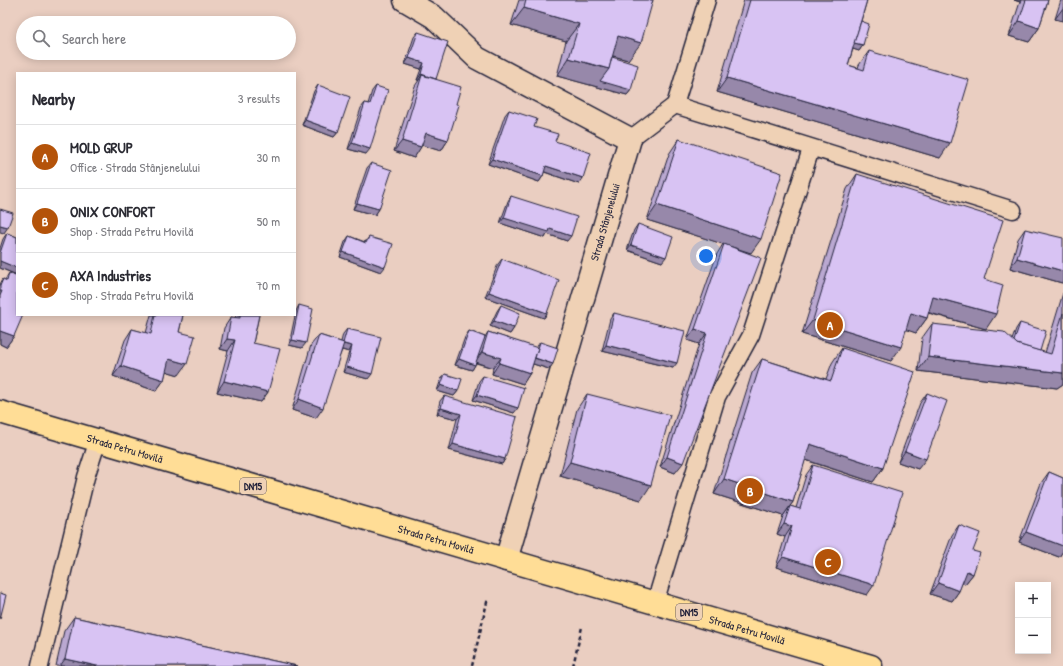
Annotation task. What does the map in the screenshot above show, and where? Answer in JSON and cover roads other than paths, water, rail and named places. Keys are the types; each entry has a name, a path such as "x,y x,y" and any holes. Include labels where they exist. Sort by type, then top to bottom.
{"main road":[{"name":"Strada Petru Movilă","path":"0,412 871,666"}],"street":[{"path":"404,0 434,17 477,58 630,139"},
{"name":"Strada Stânjenelului","path":"506,560 630,139"}],"lane":[{"path":"630,139 675,105 707,0"},
{"path":"675,105 811,149 1013,210"},
{"path":"655,603 717,397 751,335 811,149"},
{"path":"40,666 86,477 98,440"}],"place":[{"name":"MOLD GRUP","path":"830,325"},
{"name":"ONIX CONFORT","path":"750,491"},
{"name":"AXA Industries","path":"828,562"}]}
